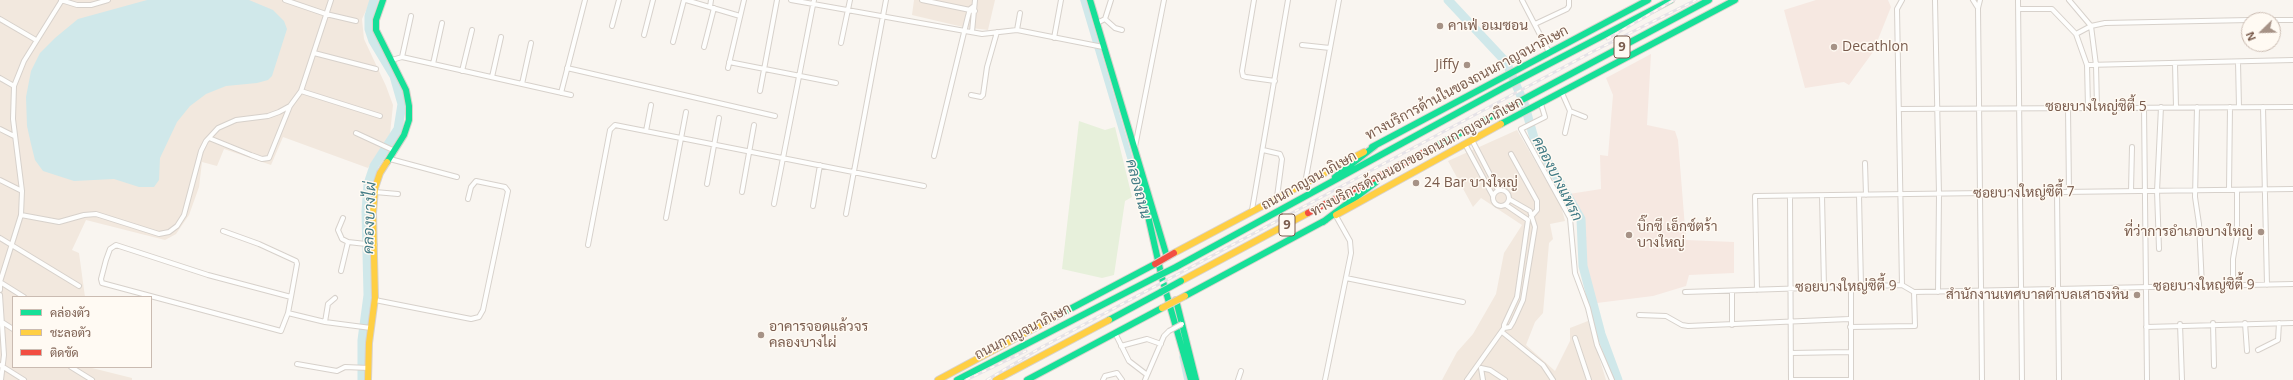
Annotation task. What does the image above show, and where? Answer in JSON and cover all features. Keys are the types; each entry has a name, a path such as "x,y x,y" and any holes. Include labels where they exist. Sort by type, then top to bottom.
{"main road":[{"path":"368,380 367,368 369,328 374,300 373,245 375,192 380,173 404,135 409,120 409,106 402,80 376,30 376,20 383,0"},
{"path":"1090,0 1097,23 1101,46 1137,157 1167,257"},
{"name":"ทางบริการด้านในของถนนกาญจนาภิเษก","path":"938,380 1155,264 1174,252 1252,210 1648,0"},
{"name":"ถนนกาญจนาภิเษก","path":"957,380 1176,267 1503,88 1671,0"},
{"name":"ถนนกาญจนาภิเษก","path":"996,380 1709,0"},
{"name":"ทางบริการด้านนอกของถนนกาญจนาภิเษก","path":"1026,380 1336,216 1472,140 1735,0"},
{"path":"1317,191 1375,146"},
{"path":"1137,157 1139,182 1174,326 1191,380"},
{"path":"1323,222 1394,169"},
{"path":"1176,300 1188,343 1196,380"}],"street":[{"path":"0,290 0,282 12,246 20,215 22,191 14,136 12,101 14,86 24,61 61,0 77,5 91,5 108,0"},
{"path":"285,0 326,14 356,21"},
{"path":"209,138 262,159 269,158 290,106 301,91 331,0"},
{"path":"561,93 585,0"},
{"path":"612,26 619,0"},
{"path":"644,35 653,0"},
{"path":"673,42 685,0 740,16"},
{"path":"704,47 712,7 711,0"},
{"path":"728,68 744,0"},
{"path":"760,91 776,0"},
{"path":"791,0 813,1 982,34 1017,30 1088,45 1101,46"},
{"path":"841,43 850,0"},
{"path":"846,214 886,0"},
{"path":"922,0 973,9"},
{"path":"934,156 975,0"},
{"path":"1054,38 1061,0"},
{"path":"1097,23 1105,19 1111,0"},
{"path":"1134,149 1164,0"},
{"path":"1254,0 1242,72 1243,76 1275,81"},
{"path":"1252,210 1288,0"},
{"path":"1305,183 1339,0"},
{"path":"1522,0 1550,52"},
{"path":"1535,24 1566,9 1569,6 1569,0"},
{"path":"1902,0 1897,9 1902,285"},
{"path":"1935,0 1939,194 1938,292"},
{"path":"1973,0 1978,8"},
{"path":"1980,0 1978,8 1982,380"},
{"path":"2018,0 2022,380"},
{"path":"2069,0 2091,26 2096,65 2097,108"},
{"path":"774,204 813,1"},
{"path":"972,32 973,9"},
{"path":"2018,9 2052,9 2076,34 2087,65 2088,108"},
{"path":"1017,30 1020,13"},
{"path":"402,57 411,16"},
{"path":"0,19 36,40"},
{"path":"1105,19 1115,28 1122,30"},
{"path":"2076,34 2091,26 2104,23 2241,20"},
{"path":"2281,20 2293,20"},
{"path":"432,64 442,23"},
{"path":"462,71 472,30"},
{"path":"971,95 981,97 984,95 987,67 997,32"},
{"path":"492,77 502,37"},
{"path":"522,84 531,43"},
{"path":"1302,45 1330,48"},
{"path":"314,53 376,69"},
{"path":"392,60 402,57 572,95"},
{"path":"2087,65 2293,60"},
{"path":"729,62 798,77 836,83"},
{"path":"2238,62 2239,107"},
{"path":"2176,63 2176,107"},
{"path":"567,68 775,116"},
{"path":"0,78 14,86"},
{"path":"301,91 380,116"},
{"path":"1562,93 1570,111 1565,133"},
{"path":"646,131 651,105"},
{"path":"1539,105 1545,117 1521,129 1570,218 1574,273 1588,308 1597,345 1612,380"},
{"path":"20,215 59,222 84,215 96,214 159,234 169,232 177,226 184,215 201,151 209,138 218,128 227,122 268,116 290,106"},
{"path":"2144,107 2147,380"},
{"path":"2159,249 2157,191 2161,107"},
{"path":"2197,107 2195,190 2202,286"},
{"path":"2229,190 2230,107"},
{"path":"2263,107 2267,285"},
{"name":"ซอยบางใหญ่ซิตี้ 5","path":"1899,109 2293,107"},
{"path":"2068,108 2069,192"},
{"path":"1570,111 1585,117"},
{"path":"666,218 686,112"},
{"path":"707,184 719,118"},
{"path":"588,245 610,130 615,125 924,186"},
{"path":"742,192 748,151 754,125"},
{"path":"0,129 14,136"},
{"path":"356,133 387,146 394,151"},
{"path":"1472,140 1498,190"},
{"path":"1465,144 1495,204 1499,206 1506,205 1528,220"},
{"path":"2131,191 2132,147"},
{"path":"1263,150 1280,154 1282,159 1277,197"},
{"path":"1467,380 1503,330 1517,297 1528,220 1537,210 1537,201 1511,154"},
{"path":"390,159 456,177"},
{"path":"1865,163 1866,195"},
{"path":"813,206 820,165"},
{"path":"0,180 22,191"},
{"path":"374,300 470,319 479,317 483,310 508,191 505,187 476,181 471,187 468,199"},
{"name":"ซอยบางใหญ่ซิตี้ 7","path":"1757,290 1755,196 2293,189"},
{"path":"1492,196 1498,190"},
{"path":"1498,190 1506,191 1509,199 1530,211 1533,215 1535,226 1523,300 1510,327 1503,330"},
{"path":"2233,286 2233,259 2237,236 2237,190"},
{"path":"375,192 398,194"},
{"path":"2057,192 2059,380"},
{"path":"1859,195 1861,286"},
{"path":"1790,196 1792,288 1791,380 1851,380 1849,319 1851,287"},
{"path":"1822,196 1824,287"},
{"path":"1506,205 1509,199"},
{"path":"1325,380 1351,246 1336,216"},
{"path":"343,218 338,230 338,235 348,242 373,245"},
{"path":"152,298 278,332 284,328 291,297 296,261 259,244 223,231"},
{"path":"0,238 79,286"},
{"path":"341,271 348,242"},
{"path":"146,296 102,284 101,279 110,249 116,245 208,275 291,297"},
{"path":"1346,278 1463,302"},
{"path":"0,282 22,296"},
{"name":"ซอยบางใหญ่ซิตี้ 9","path":"1685,292 1902,285 1914,292 1938,292 1980,289 2058,290 2293,284"},
{"path":"1732,291 1732,325"},
{"path":"1850,327 1915,326 1914,292"},
{"path":"0,295 1,380"},
{"path":"325,322 328,304 335,298"},
{"path":"288,313 325,322 369,328"},
{"path":"1639,315 1666,316 1688,326 1792,323 1849,319"},
{"path":"1,322 12,328"},
{"path":"2146,326 2293,322"},
{"path":"2213,323 2214,366"},
{"path":"2245,323 2246,351"},
{"path":"2258,350 2278,340 2279,323"},
{"path":"1145,380 1146,374 1169,331 1182,324"},
{"path":"2180,324 2182,380"},
{"path":"1503,330 1543,365 1553,380"},
{"path":"1115,333 1133,366 1146,374"},
{"path":"1576,338 1589,380"},
{"path":"1121,346 1148,339 1161,344"},
{"path":"1791,353 1850,352"},
{"path":"297,364 337,370 345,367 367,368"},
{"path":"1477,365 1481,368 1490,370 1505,380"},
{"path":"2,366 24,380"},
{"path":"73,368 92,380"},
{"path":"1481,368 1483,380"},
{"path":"1238,380 1241,371"},
{"path":"1103,380 1105,376 1117,373 1122,380"}],"shaded area":[{"path":"0,0 371,0 362,19 364,39 386,86 393,105 390,134 368,168 283,137 271,165 224,149 217,166 202,162 199,187 189,215 176,234 165,240 86,220 72,250 79,253 85,296 12,296 12,368 92,368 132,378 132,380 0,380"},
{"path":"914,0 995,0 988,30 963,27 912,15"},
{"path":"1816,0 1888,0 1891,7 1873,52 1849,85 1844,82 1805,88 1784,10"},
{"path":"1651,54 1647,125 1675,131 1678,140 1686,240 1734,242 1734,273 1689,275 1686,286 1653,296 1597,303 1585,278 1582,218 1569,194 1601,189 1600,155 1608,156 1613,95 1606,78"},
{"path":"1517,130 1561,206 1565,221 1550,224 1553,239 1549,243 1543,313 1535,322 1526,345 1555,371 1570,341 1570,328 1588,321 1606,380 1442,380 1457,352 1473,334 1496,294 1504,253 1522,225 1481,198 1473,207 1448,161"}],"green space":[{"path":"1079,121 1105,130 1115,127 1132,197 1125,201 1114,275 1102,278 1062,269"}],"water":[{"path":"147,0 249,0 273,10 284,21 287,29 272,76 268,80 257,83 226,86 206,94 190,106 177,122 160,158 159,180 154,187 139,187 114,179 74,181 43,171 35,160 31,144 27,126 26,97 31,71 40,53 78,19"}],"waterway":[{"name":"คลองบางไผ่","path":"362,380 362,340 368,295 366,211 368,184 374,166 398,129 402,104 394,76 373,41 369,29 369,16 374,0"},
{"name":"คลองถนน","path":"1083,0 1137,182"},
{"name":"คลองบางแพรก","path":"1448,0 1506,62 1524,103 1534,138 1581,219 1583,266 1601,334 1618,380"},
{"name":"คลองถนน","path":"1182,357 1187,380"}],"railway":[{"path":"1607,39 1674,0"},
{"path":"987,380 1042,347 1592,52 1696,0"},
{"path":"966,380 1026,351"}],"traffic: fast":[{"path":"383,0 376,20 376,30 406,90 409,106 409,120 404,135 387,162"},
{"path":"1090,0 1167,257"},
{"path":"1372,147 1648,0"},
{"path":"1176,267 1503,88 1671,0"},
{"path":"1434,147 1709,0"},
{"path":"1501,124 1735,0"},
{"path":"1335,177 1375,146"},
{"path":"1137,167 1162,278 1191,380"},
{"path":"1323,222 1376,182"},
{"path":"1185,296 1326,220"},
{"path":"1055,317 1155,264"},
{"path":"1156,277 1176,267"},
{"path":"957,380 1156,277"},
{"path":"1161,292 1181,281"},
{"path":"1109,320 1161,292"},
{"path":"1176,300 1196,380"},
{"path":"1027,380 1162,308"}],"traffic: slow":[{"path":"1336,215 1501,124"},
{"path":"1174,253 1364,152"},
{"path":"368,380 369,343 375,298 373,213 375,188 380,173 387,162"},
{"path":"1181,281 1308,213"},
{"path":"1162,308 1185,296"},
{"path":"938,380 1055,317"},
{"path":"996,380 1109,320"}],"traffic: jam":[{"path":"1308,213 1434,147"},
{"path":"1155,264 1174,253"}],"place":[{"name":"คาเฟ่ อเมซอน","path":"1440,26"},
{"name":"Decathlon","path":"1834,47"},
{"name":"Jiffy","path":"1467,65"},
{"name":"24 Bar บางใหญ่","path":"1416,183"},
{"name":"ที่ว่าการอำเภอบางใหญ่","path":"2261,232"},
{"name":"บิ๊กซี เอ็กซ์ตร้า บางใหญ่","path":"1629,235"},
{"name":"สำนักงานเทศบาลตำบลเสาธงหิน","path":"2137,295"},
{"name":"อาคารจอดแล้วจร คลองบางไผ่","path":"761,335"}]}
